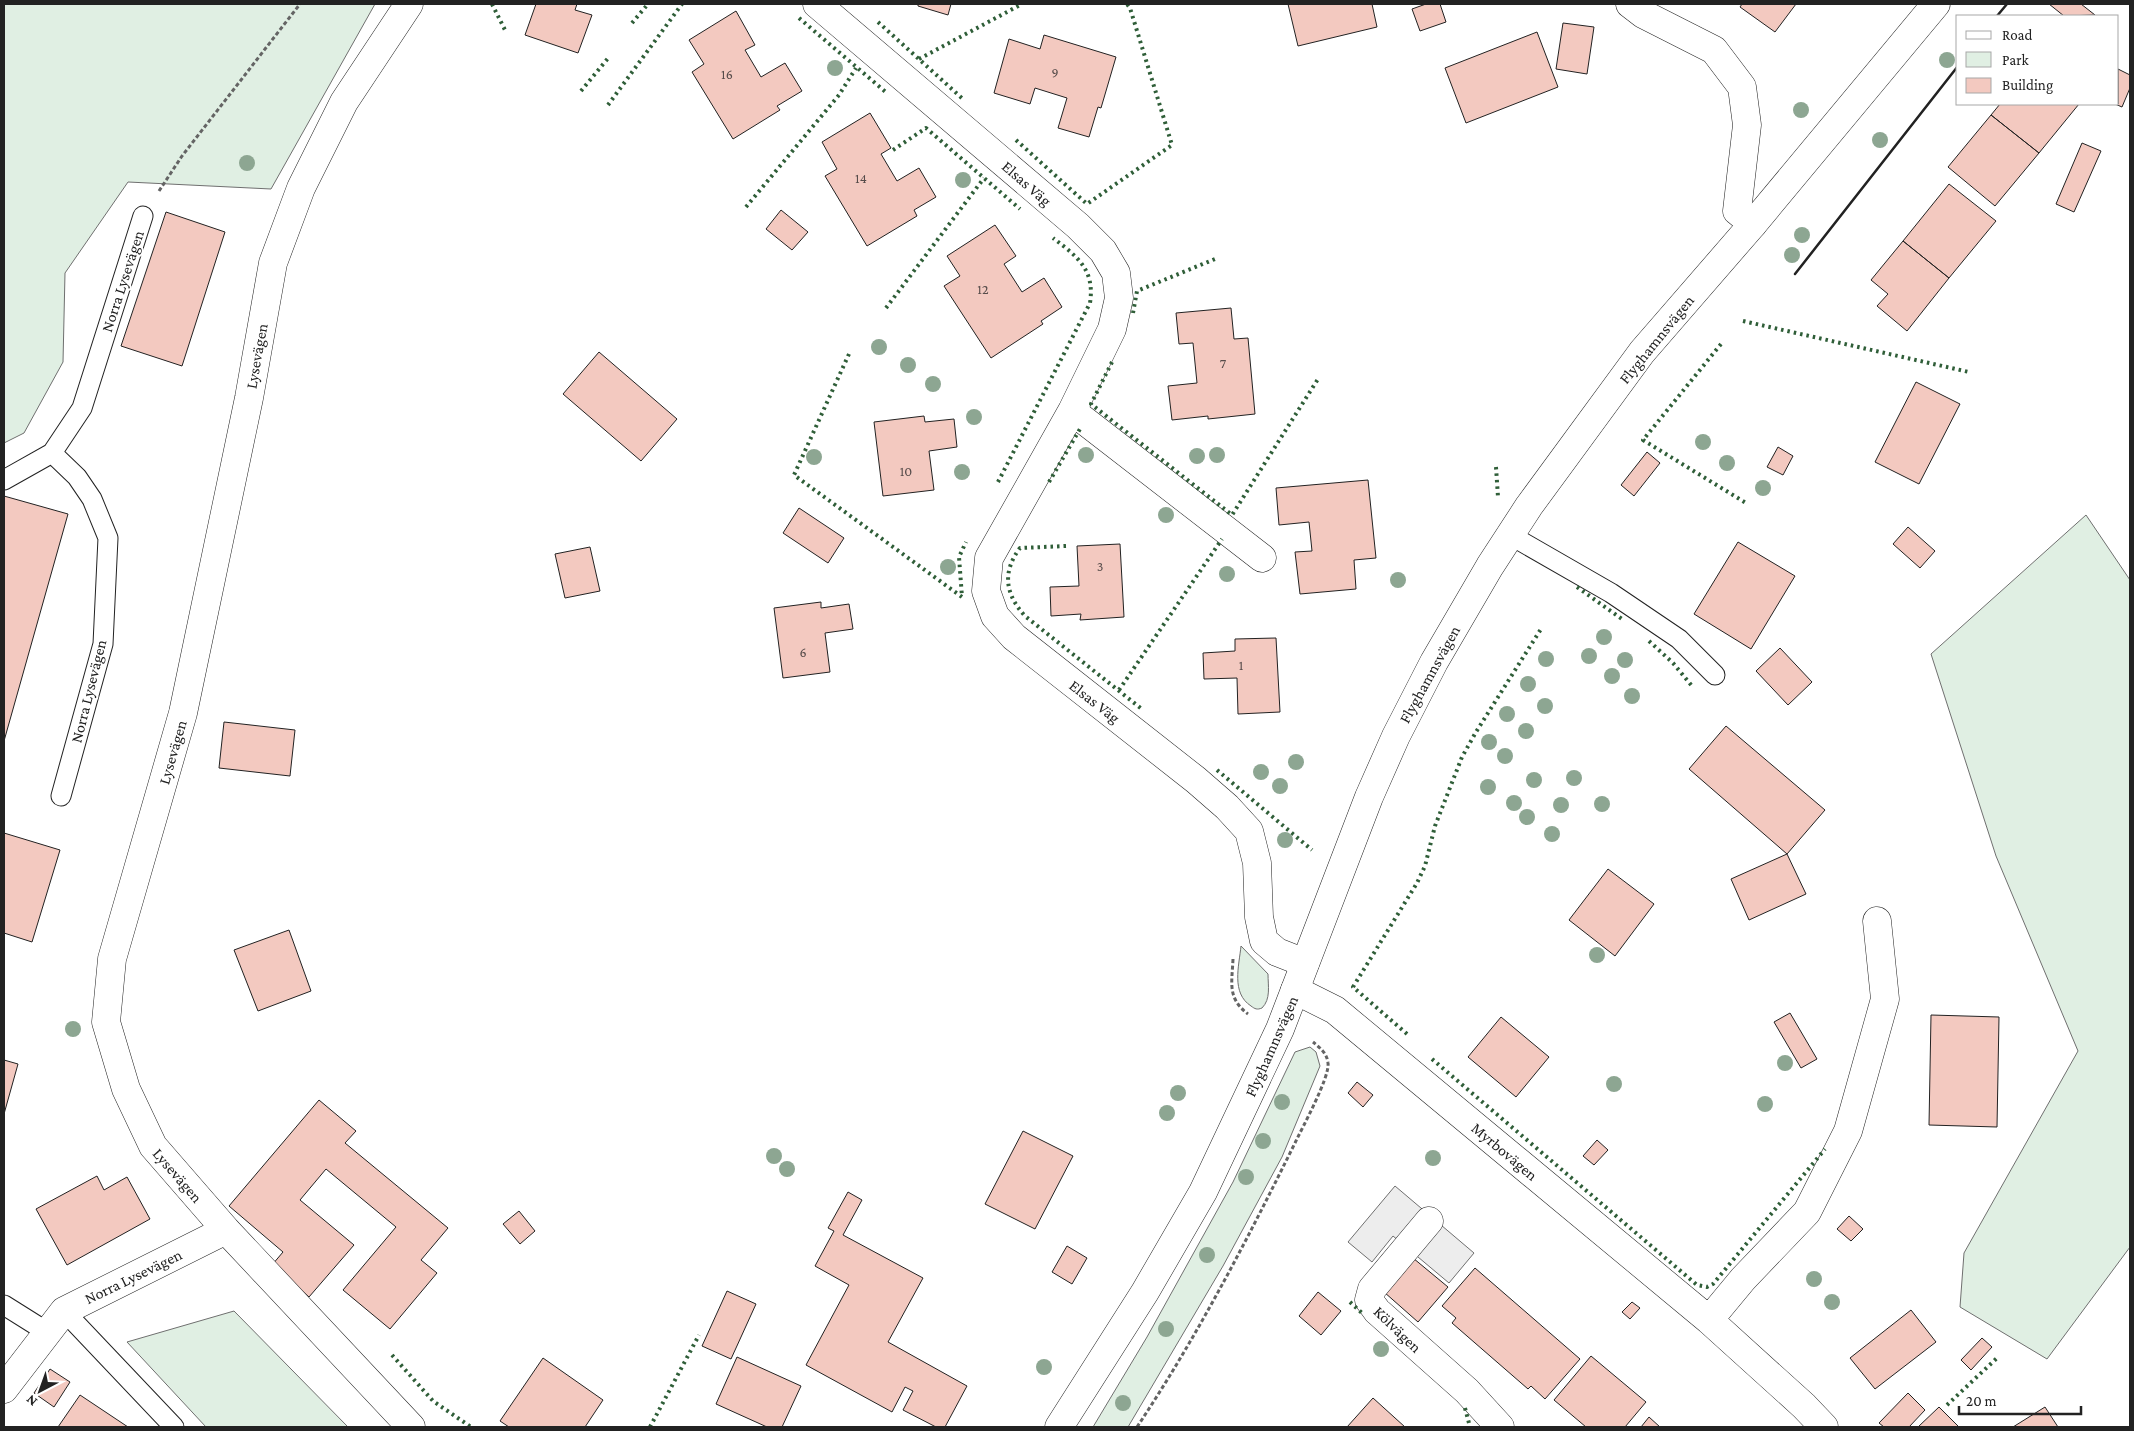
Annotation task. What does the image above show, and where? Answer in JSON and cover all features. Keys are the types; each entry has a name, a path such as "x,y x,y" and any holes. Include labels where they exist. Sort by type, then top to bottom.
{"street":[{"name":"Lysevägen","path":"409,4 344,102 302,188 273,263 249,398 183,713 112,959 106,1022 126,1088 153,1146 226,1230 411,1427"},
{"name":"Elsas Väg","path":"817,4 1078,226 1107,258 1116,273 1119,298 1112,329 1072,411 989,558 986,590 995,616 1014,637 1196,780 1227,807 1249,831 1257,864 1259,917 1264,941 1277,952 1305,963"},
{"path":"1630,4 1643,14 1714,50 1742,87 1747,125 1738,211 1753,224"},
{"name":"Flyghamnsvägen","path":"1060,1427 1146,1292 1203,1192 1280,1028 1370,796 1396,736 1434,662 1510,536 1529,506 1642,352 1753,224 1936,4"},
{"path":"1072,411 1262,558"},
{"path":"1709,1320 1743,1279 1807,1212 1848,1131 1885,999 1877,922"},
{"name":"Myrbovägen","path":"1295,990 1335,1010 1709,1320 1804,1406 1824,1427"},
{"name":"Kölvägen","path":"1429,1221 1372,1289 1369,1300 1377,1311 1467,1391 1500,1427"},
{"name":"Norra Lysevägen","path":"4,1389 64,1311 226,1230"}],"lane":[{"name":"Norra Lysevägen","path":"4,480 52,453 82,408 143,216"},
{"name":"Norra Lysevägen","path":"52,453 77,477 92,499 108,538 103,644 61,796"},
{"path":"1510,536 1611,593 1679,639 1715,675"},
{"path":"4,1304 47,1332"},
{"path":"64,1311 174,1427"}],"path":[{"path":"143,216 182,156 300,4"},
{"path":"1136,1427 1170,1378 1252,1231 1319,1094 1328,1064 1323,1050 1309,1039 1249,1014 1238,1006 1233,996 1233,956"}],"green space":[{"path":"4,4 375,4 271,189 128,182 65,273 63,362 24,433 4,443"},
{"path":"2086,515 2130,580 2130,1247 2047,1359 1960,1307 1964,1253 2078,1051 1996,856 1931,654"},
{"path":"1241,946 1268,974 1267,1001 1260,1009 1251,1006 1241,994 1238,970"},
{"path":"1310,1047 1316,1052 1320,1066 1282,1157 1223,1266 1128,1427 1093,1427 1147,1337 1233,1182 1295,1052"},
{"path":"234,1311 348,1427 206,1427 127,1342"}],"shaded area":[{"path":"1395,1186 1474,1253 1449,1283 1393,1236 1372,1262 1348,1242"}],"building":[{"path":"536,4 577,4 575,10 592,15 578,53 525,35"},
{"path":"918,4 951,4 948,15 918,6"},
{"path":"1288,4 1372,4 1377,27 1298,46"},
{"path":"1426,4 1440,4 1446,22 1420,31 1412,9"},
{"path":"1742,4 1796,4 1775,32 1740,7"},
{"path":"2049,4 2081,4 2095,15 2063,15"},
{"path":"736,11 755,45 745,50 761,77 785,63 802,91 777,106 780,110 733,139 692,72 704,64 689,40"},
{"path":"1563,23 1594,27 1587,74 1556,69"},
{"path":"1537,32 1558,87 1466,123 1445,68"},
{"path":"1044,35 1116,57 1101,108 1098,107 1089,137 1058,128 1067,98 1035,88 1030,104 994,93 1009,39 1040,49"},
{"path":"2119,70 2130,75 2130,88 2122,107 2117,105 2119,105"},
{"path":"1999,105 2078,105 2039,153 1991,115"},
{"path":"870,113 891,148 881,154 897,181 919,168 936,197 914,210 917,216 867,246 825,176 837,169 822,142"},
{"path":"1991,115 2039,153 1995,206 1948,167"},
{"path":"2082,143 2101,151 2074,212 2056,204"},
{"path":"1949,184 1996,221 1949,278 1903,241"},
{"path":"781,210 808,232 792,250 766,229"},
{"path":"166,212 225,232 182,366 121,346"},
{"path":"995,225 1016,256 1004,264 1022,292 1044,278 1062,307 1041,321 1043,324 991,358 944,286 960,276 947,256"},
{"path":"1903,241 1949,278 1907,331 1877,306 1888,294 1871,280"},
{"path":"1231,308 1234,339 1248,338 1255,414 1208,419 1208,416 1172,420 1168,386 1197,383 1193,343 1179,344 1176,313"},
{"path":"599,352 677,419 641,461 563,394"},
{"path":"1916,382 1960,404 1919,484 1875,462"},
{"path":"924,416 925,422 954,419 957,447 929,451 934,490 883,496 874,422"},
{"path":"1778,447 1793,456 1783,475 1767,467"},
{"path":"1647,452 1660,463 1634,496 1621,485"},
{"path":"1368,480 1376,558 1354,560 1356,589 1300,594 1295,552 1312,551 1309,522 1279,525 1276,488"},
{"path":"4,496 68,514 4,741"},
{"path":"799,508 844,538 828,563 783,533"},
{"path":"1908,527 1935,551 1920,568 1893,544"},
{"path":"1738,542 1795,576 1751,649 1694,614"},
{"path":"1120,544 1124,617 1080,620 1081,614 1051,616 1050,587 1079,586 1077,546"},
{"path":"590,547 600,591 565,598 555,554"},
{"path":"821,602 821,608 849,604 853,629 825,633 830,672 783,678 774,608"},
{"path":"1276,638 1280,712 1238,714 1237,678 1204,679 1203,653 1235,651 1235,639"},
{"path":"1780,648 1812,682 1788,705 1756,671"},
{"path":"224,722 295,730 290,776 219,768"},
{"path":"1726,726 1825,810 1787,854 1689,769"},
{"path":"4,833 60,850 32,942 4,933"},
{"path":"1787,854 1806,894 1749,920 1731,879"},
{"path":"1608,869 1654,904 1615,956 1569,920"},
{"path":"289,930 311,991 258,1011 234,950"},
{"path":"1790,1013 1817,1059 1801,1068 1774,1022"},
{"path":"1931,1015 1999,1017 1997,1127 1929,1125"},
{"path":"1501,1017 1549,1057 1516,1097 1468,1057"},
{"path":"4,1060 18,1064 4,1114"},
{"path":"1357,1082 1373,1095 1363,1107 1348,1093"},
{"path":"319,1100 356,1131 345,1143 448,1228 421,1260 437,1273 390,1329 343,1290 396,1227 326,1169 300,1200 354,1245 309,1297 272,1265 283,1252 229,1206"},
{"path":"1023,1131 1073,1156 1035,1229 985,1204"},
{"path":"1597,1140 1608,1150 1594,1165 1583,1156"},
{"path":"97,1176 104,1190 127,1177 150,1219 67,1265 36,1209"},
{"path":"848,1192 862,1200 843,1235 923,1278 888,1342 967,1386 945,1427 936,1427 903,1410 913,1391 905,1387 892,1412 806,1365 849,1285 815,1266 834,1231 828,1228"},
{"path":"519,1211 535,1231 520,1244 503,1224"},
{"path":"1849,1216 1863,1229 1851,1241 1837,1229"},
{"path":"1067,1246 1087,1258 1072,1284 1052,1272"},
{"path":"1413,1258 1448,1287 1418,1322 1384,1292"},
{"path":"1475,1268 1580,1359 1545,1399 1531,1386 1528,1389 1452,1323 1456,1318 1442,1306"},
{"path":"727,1291 756,1304 731,1359 702,1346"},
{"path":"1318,1292 1341,1311 1321,1335 1299,1316"},
{"path":"1632,1302 1640,1308 1630,1319 1622,1312"},
{"path":"1911,1310 1936,1342 1875,1389 1850,1358"},
{"path":"1982,1338 1992,1347 1971,1370 1961,1360"},
{"path":"1591,1356 1646,1402 1625,1427 1586,1427 1554,1400"},
{"path":"737,1357 801,1386 782,1427 767,1427 716,1404"},
{"path":"543,1358 603,1400 585,1427 509,1427 500,1421"},
{"path":"50,1369 70,1382 54,1407 34,1393"},
{"path":"1908,1393 1925,1410 1909,1427 1884,1427 1879,1423"},
{"path":"80,1395 128,1427 58,1427"},
{"path":"1373,1398 1405,1427 1347,1427"},
{"path":"1939,1407 1959,1427 1918,1427"},
{"path":"2045,1407 2058,1427 2013,1427"},
{"path":"1649,1417 1660,1427 1641,1427"}],"hedge":[{"path":"492,4 506,32"},
{"path":"632,23 648,4"},
{"path":"608,105 682,4"},
{"path":"919,59 1022,4"},
{"path":"1016,140 1087,204 1172,145 1130,8 1127,4"},
{"path":"799,18 888,94"},
{"path":"878,22 964,100"},
{"path":"581,91 609,57"},
{"path":"746,207 839,95 856,68"},
{"path":"893,150 926,128 1020,209"},
{"path":"886,308 984,178"},
{"path":"998,482 1090,303 1090,282 1083,265 1053,238"},
{"path":"1133,313 1137,291 1215,259"},
{"path":"1743,321 1969,372"},
{"path":"1721,344 1643,440 1746,503"},
{"path":"849,354 794,475 962,597 959,557 966,542"},
{"path":"1112,362 1091,404 1232,515 1318,379"},
{"path":"1049,482 1080,429"},
{"path":"1496,467 1498,497"},
{"path":"1119,690 1222,539"},
{"path":"1066,546 1020,548 1014,557 1008,574 1008,583 1013,599 1025,616 1143,710"},
{"path":"1577,587 1622,619"},
{"path":"1407,1034 1353,987 1417,883 1425,866 1435,826 1462,757 1541,629"},
{"path":"1649,641 1673,663 1692,686"},
{"path":"1217,770 1312,850"},
{"path":"1432,1059 1697,1285 1707,1287 1713,1284 1825,1149"},
{"path":"1350,1302 1363,1314"},
{"path":"650,1427 699,1335"},
{"path":"392,1355 433,1401 471,1427"},
{"path":"1947,1405 1997,1358"},
{"path":"1465,1408 1470,1427"}],"wall":[{"path":"1998,15 2007,4"},
{"path":"1795,274 1956,69"}]}
